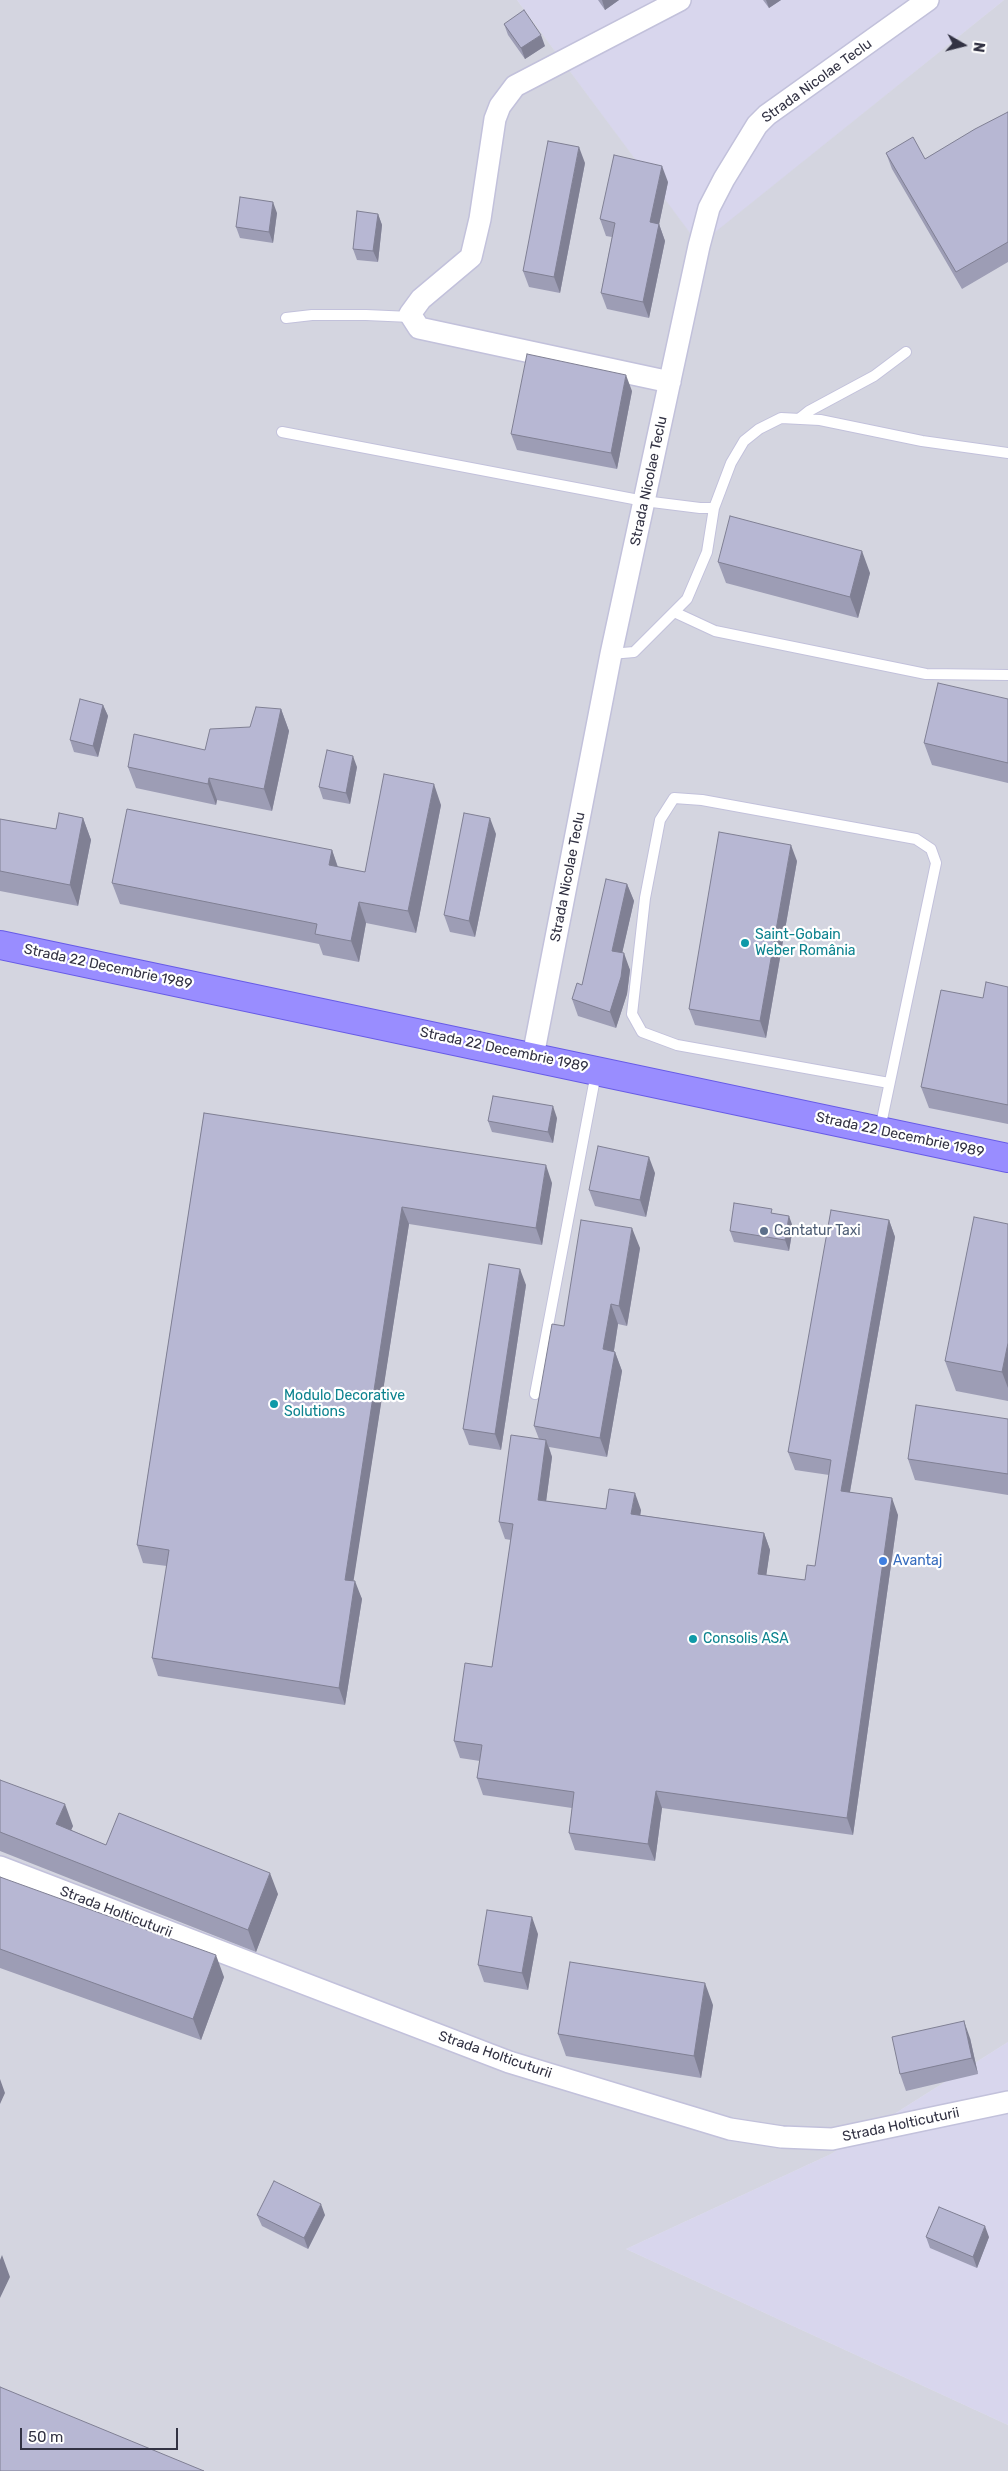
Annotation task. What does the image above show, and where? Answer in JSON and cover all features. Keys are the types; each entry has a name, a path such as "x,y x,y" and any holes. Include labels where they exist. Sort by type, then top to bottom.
{"main road":[{"name":"Strada 22 Decembrie 1989","path":"0,944 1008,1158"}],"street":[{"path":"670,382 419,328 410,314 421,299 471,257 480,219 495,119 500,106 515,86 680,0"},
{"name":"Strada Nicolae Teclu","path":"533,1056 611,654 699,246 709,208 724,179 757,125 767,115 928,0"},
{"name":"Strada Holticuturii","path":"0,1867 509,2062 730,2129 782,2137 832,2139 1008,2102"}],"lane":[{"path":"286,318 366,314 411,317"},
{"path":"799,419 809,411 874,376 906,352"},
{"path":"611,654 634,652 687,599 707,552 714,508 731,463 744,441 759,429 781,418 820,420 922,441 1008,453"},
{"path":"282,432 682,508 714,508"},
{"path":"674,612 715,631 926,674 1008,675"},
{"path":"880,1130 890,1083 936,863 931,849 916,839 702,800 674,798 660,820 645,898 632,1014 642,1032 677,1045 890,1083"},
{"path":"535,1394 596,1070"}],"shaded area":[{"path":"0,0 517,0 699,245 1004,0 1008,0 1008,2042 831,2154 626,2249 1008,2425 1008,2471 0,2471"},
{"path":"517,0 1004,0 699,246"},
{"path":"1008,2042 1008,2425 626,2249 831,2154"}],"building":[{"path":"524,10 541,35 521,48 504,24"},
{"path":"1008,112 1008,242 956,272 886,153 913,137 925,159"},
{"path":"548,141 579,147 554,277 523,271"},
{"path":"614,155 662,166 650,222 659,224 643,302 601,293 615,223 600,219"},
{"path":"240,197 273,202 269,232 236,227"},
{"path":"357,211 378,214 373,251 353,249"},
{"path":"527,354 626,375 611,453 511,434"},
{"path":"730,516 862,551 850,597 718,562"},
{"path":"938,683 1008,699 1008,763 924,743"},
{"path":"80,699 103,705 93,746 70,740"},
{"path":"256,707 281,709 264,789 209,778 208,784 128,767 134,734 205,750 210,729 250,727"},
{"path":"327,750 353,756 346,793 319,787"},
{"path":"384,774 434,784 408,911 359,902 351,941 315,934 317,924 112,883 127,809 332,850 329,865 365,872"},
{"path":"59,813 83,818 70,885 0,871 0,819 56,829"},
{"path":"464,813 490,818 469,921 444,915"},
{"name":"Saint-Gobain Weber România","path":"719,832 791,845 760,1021 689,1009"},
{"path":"606,879 627,884 612,951 624,953 621,977 610,1012 572,999 577,983 582,985"},
{"path":"986,982 1008,987 1008,1105 921,1087 941,990 983,998"},
{"path":"493,1096 553,1106 548,1132 488,1121"},
{"name":"Modulo Decorative Solutions","path":"204,1113 546,1165 536,1228 402,1207 345,1580 355,1581 339,1688 152,1658 169,1550 137,1545"},
{"path":"598,1146 649,1157 640,1200 589,1190"},
{"path":"734,1203 772,1209 771,1213 789,1216 785,1240 730,1231"},
{"name":"Consolis ASA","path":"831,1210 889,1220 841,1491 892,1498 847,1818 656,1791 648,1844 569,1833 574,1792 477,1778 482,1745 454,1741 465,1663 492,1667 513,1524 499,1522 511,1435 546,1440 538,1500 606,1509 609,1489 635,1493 631,1514 764,1533 758,1574 805,1580 807,1565 815,1566 831,1460 788,1452"},
{"path":"974,1217 1008,1224 1008,1343 1002,1372 945,1361"},
{"path":"581,1220 632,1228 619,1306 611,1304 603,1349 615,1352 600,1438 534,1426 552,1324 564,1326"},
{"path":"489,1264 520,1269 495,1434 463,1429"},
{"path":"916,1405 1008,1419 1008,1474 908,1459"},
{"path":"0,1780 65,1804 56,1824 106,1845 119,1813 270,1873 248,1930 0,1832"},
{"path":"0,1877 216,1955 193,2019 0,1949"},
{"path":"487,1910 532,1917 522,1973 478,1965"},
{"path":"570,1962 705,1983 694,2056 558,2034"},
{"path":"964,2021 972,2058 900,2074 892,2037"},
{"path":"274,2181 321,2204 304,2238 257,2215"},
{"path":"939,2207 985,2226 973,2257 926,2237"},
{"path":"0,2387 204,2471 0,2471"}],"place":[{"name":"Saint-Gobain Weber România","path":"745,943"},
{"name":"Cantatur Taxi","path":"764,1231"},
{"name":"Modulo Decorative Solutions","path":"274,1404"},
{"name":"Avantaj","path":"883,1561"},
{"name":"Consolis ASA","path":"693,1639"}]}
